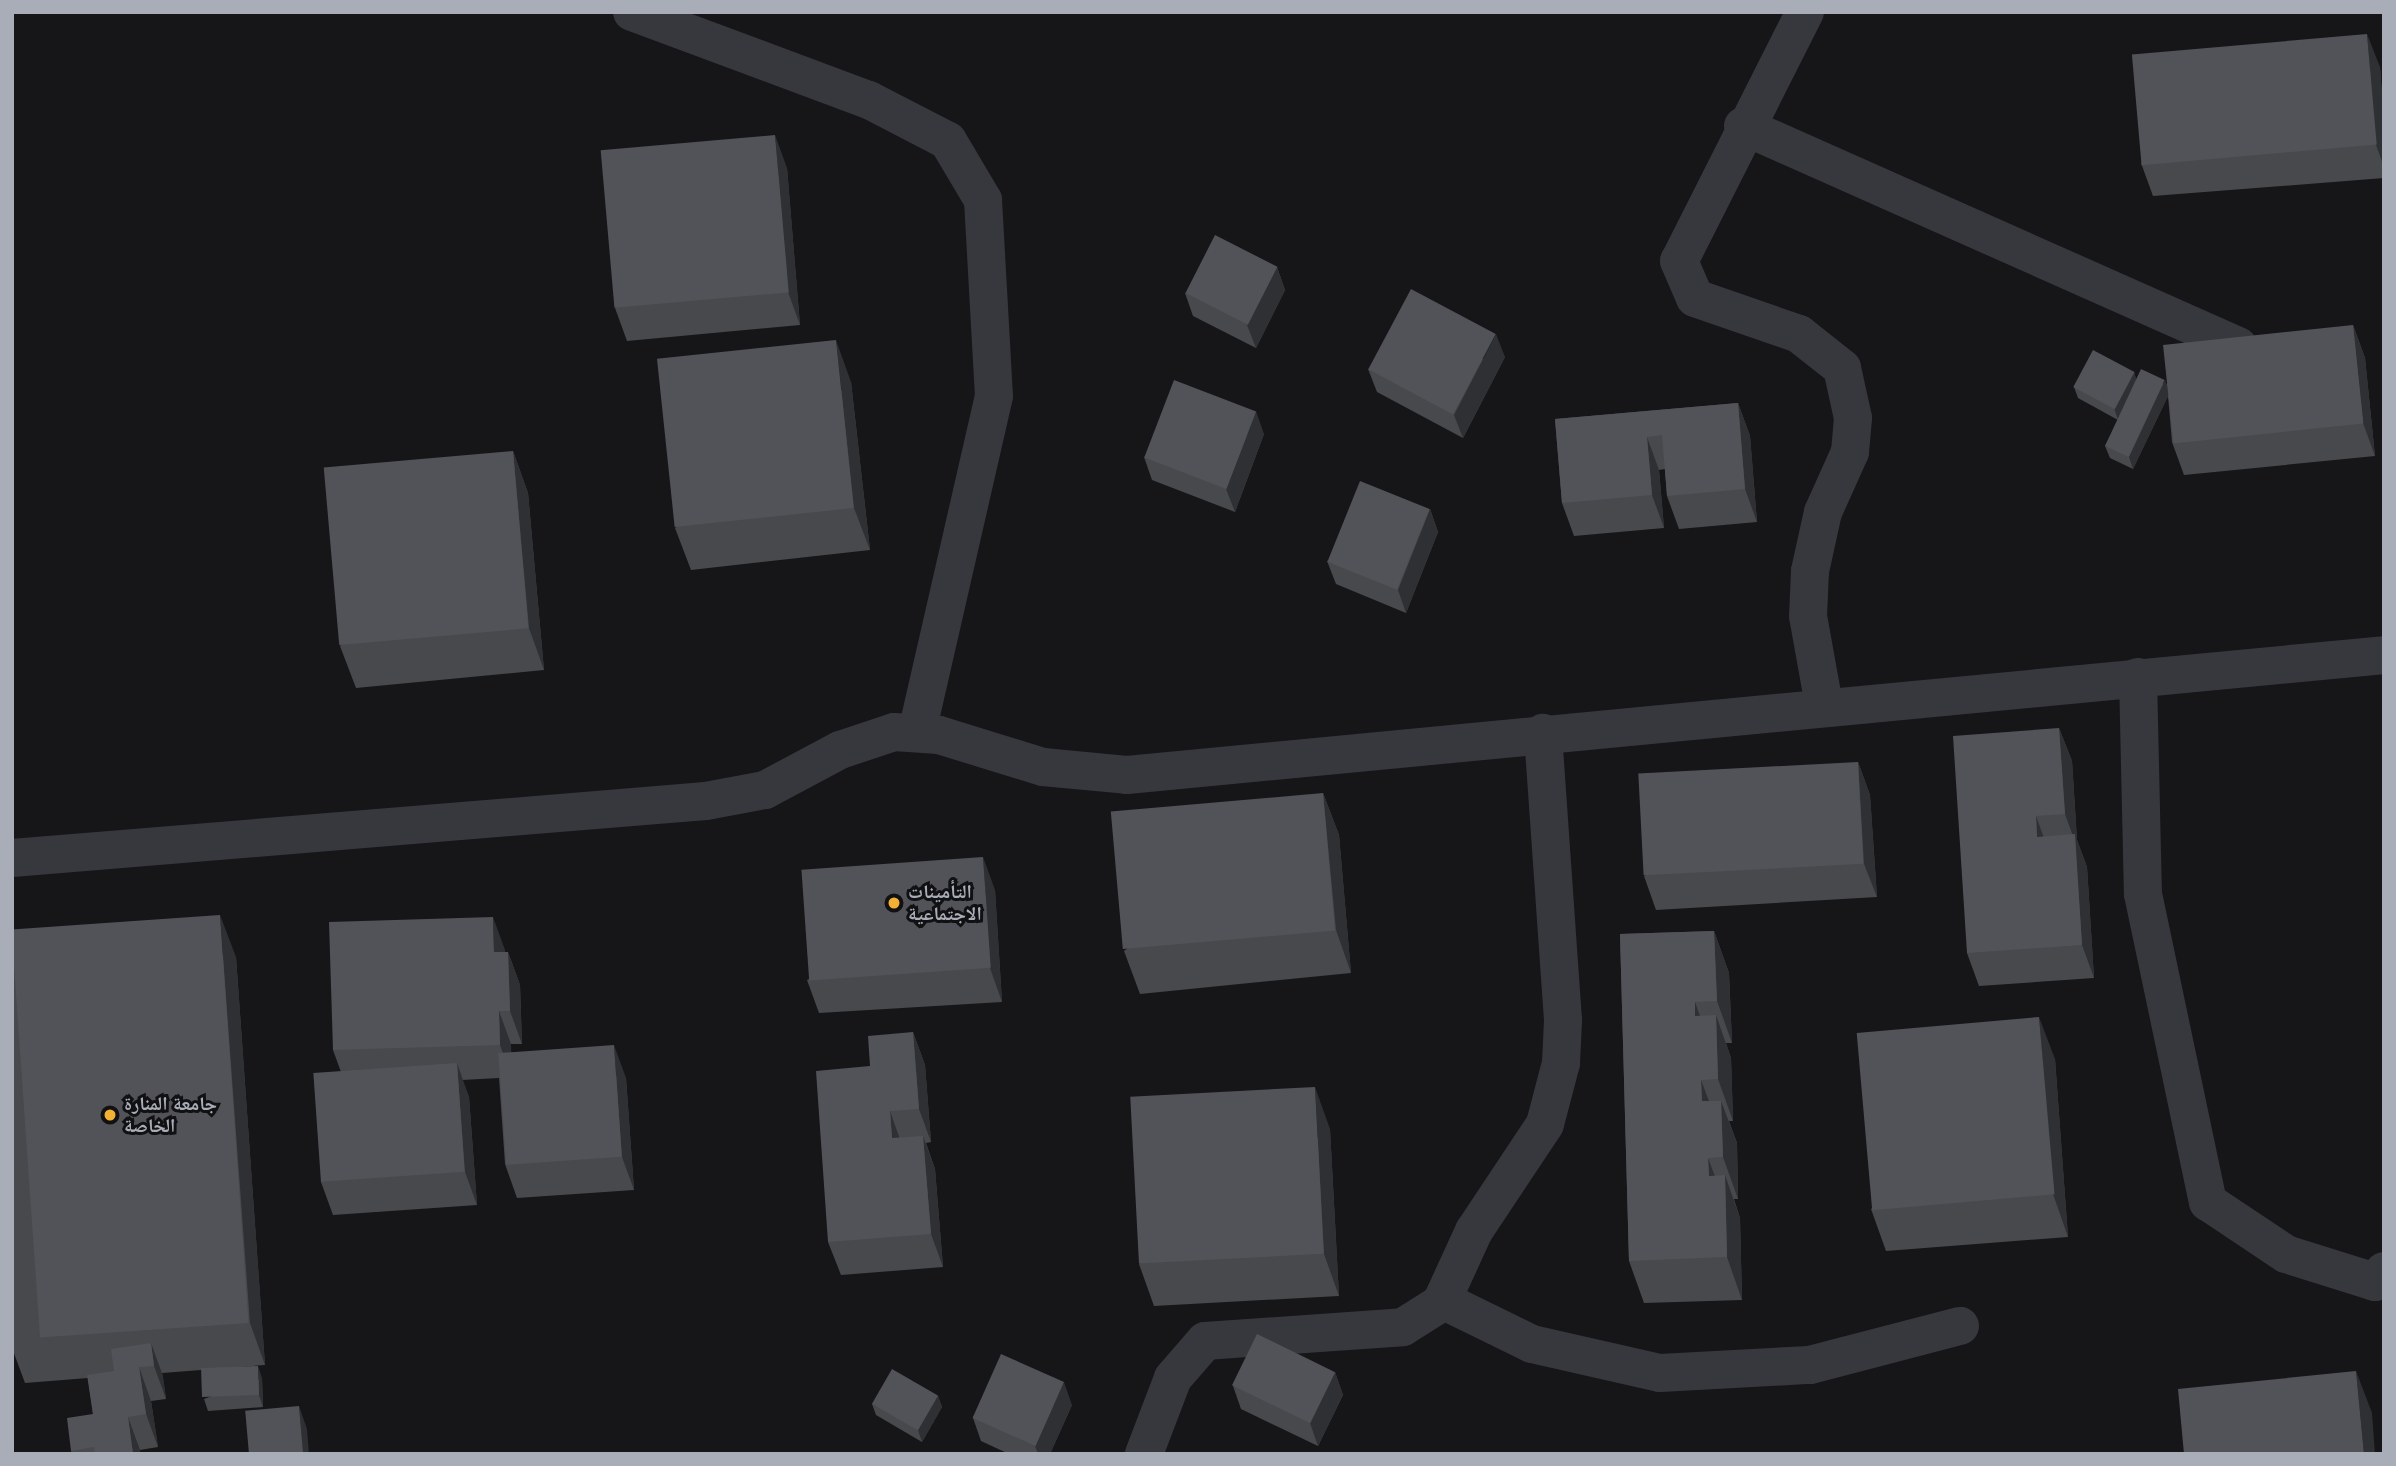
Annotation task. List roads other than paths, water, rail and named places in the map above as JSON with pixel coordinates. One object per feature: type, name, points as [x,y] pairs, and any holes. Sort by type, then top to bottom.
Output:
[{"type":"street","points":[[632,12],[869,100],[947,141],[983,200],[994,396],[917,731]]},
{"type":"street","points":[[1805,12],[1743,125],[1682,249],[1680,275],[1695,298],[1799,334],[1842,368],[1853,418],[1850,452],[1824,512],[1810,571],[1808,616],[1825,705]]},
{"type":"street","points":[[1743,125],[2238,346]]},
{"type":"street","points":[[12,858],[706,801],[765,790],[880,734],[917,731],[1043,767],[1126,775],[1825,705],[2384,655]]},
{"type":"street","points":[[2138,677],[2143,894],[2208,1202],[2286,1254],[2375,1282],[2384,1271]]},
{"type":"street","points":[[1144,1454],[1172,1378],[1205,1341],[1403,1327],[1443,1300],[1474,1231],[1545,1124],[1561,1063],[1542,733]]},
{"type":"street","points":[[1443,1300],[1532,1344],[1660,1373],[1810,1365],[1960,1326]]},
{"type":"place","name":"التأمينات الاجتماعية","points":[[894,903]]},
{"type":"place","name":"جامعة المنارة الخاصة","points":[[110,1115]]}]
